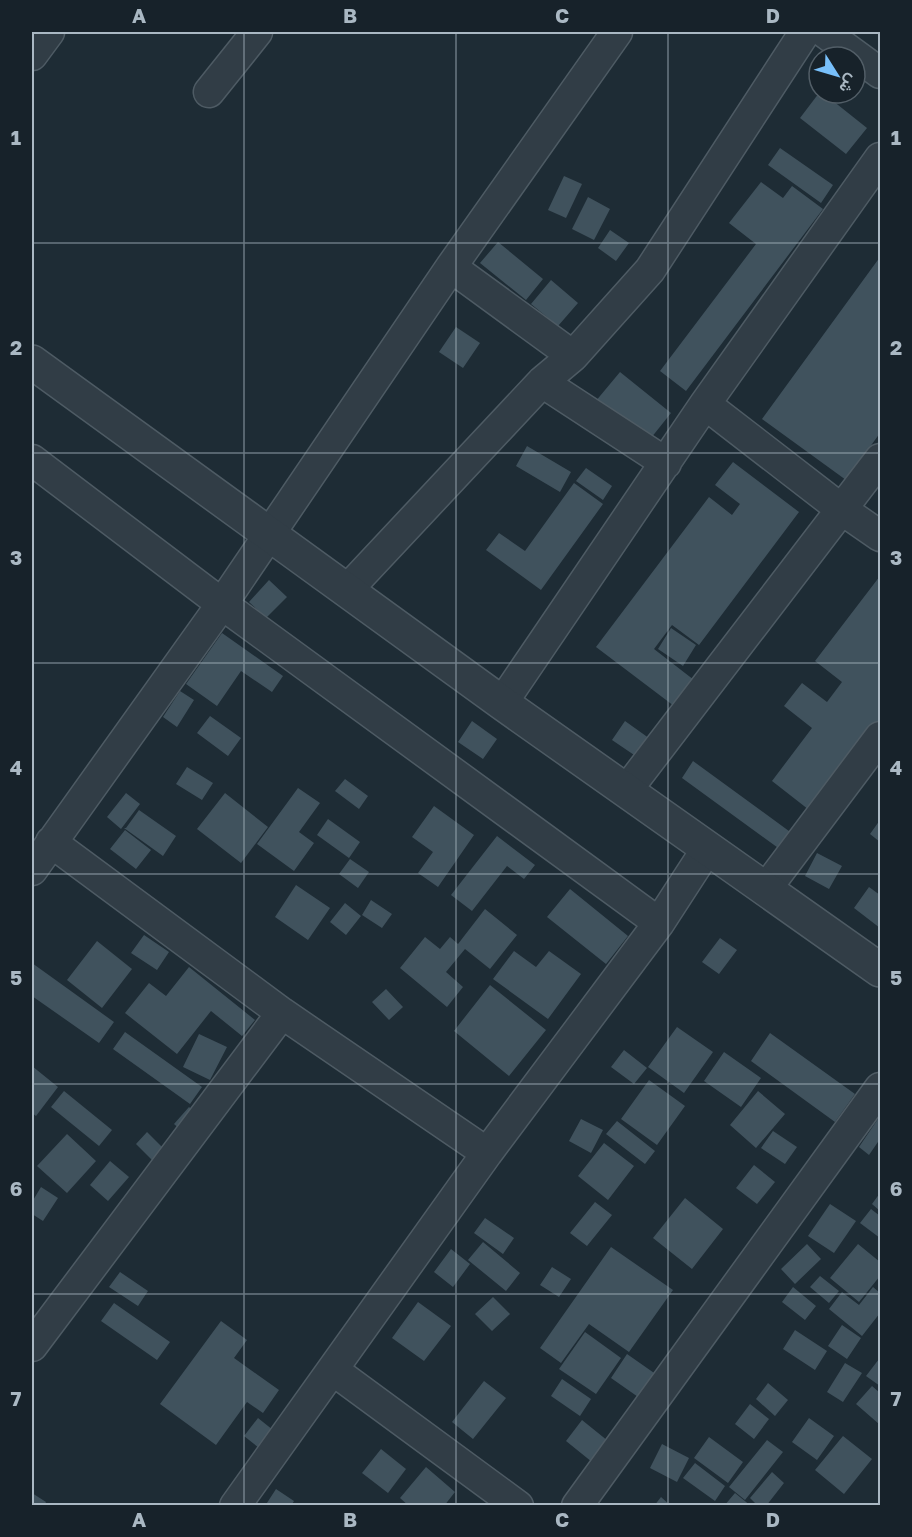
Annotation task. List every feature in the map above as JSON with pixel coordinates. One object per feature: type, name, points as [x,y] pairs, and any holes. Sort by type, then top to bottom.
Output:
[{"type":"street","points":[[32,55],[49,32]]},
{"type":"street","points":[[210,92],[257,32]]},
{"type":"street","points":[[347,590],[542,382],[573,356],[650,270],[805,32]]},
{"type":"street","points":[[824,32],[880,73]]},
{"type":"street","points":[[32,870],[222,604],[608,34]]},
{"type":"street","points":[[502,703],[705,404],[880,158]]},
{"type":"street","points":[[451,267],[573,356]]},
{"type":"street","points":[[32,362],[502,703],[880,970]]},
{"type":"street","points":[[542,382],[666,463]]},
{"type":"street","points":[[705,404],[841,509],[880,536]]},
{"type":"street","points":[[626,791],[880,459]]},
{"type":"street","points":[[32,460],[222,604],[659,923]]},
{"type":"street","points":[[765,890],[880,737]]},
{"type":"street","points":[[51,842],[282,1013],[487,1153]]},
{"type":"street","points":[[235,1506],[487,1153],[659,923],[707,849]]},
{"type":"street","points":[[32,1346],[282,1013]]},
{"type":"street","points":[[577,1506],[880,1088]]},
{"type":"street","points":[[333,1370],[518,1506]]},
{"type":"building","points":[[810,105],[838,105],[867,128],[846,154],[800,118]]},
{"type":"building","points":[[780,148],[833,185],[821,203],[768,165]]},
{"type":"building","points":[[564,176],[582,184],[566,218],[548,210]]},
{"type":"building","points":[[761,182],[783,198],[792,186],[823,209],[686,391],[660,371],[756,244],[729,223]]},
{"type":"building","points":[[588,197],[610,209],[594,240],[572,229]]},
{"type":"building","points":[[610,230],[629,243],[616,261],[598,248]]},
{"type":"building","points":[[498,242],[543,279],[526,300],[480,263]]},
{"type":"building","points":[[880,257],[880,433],[846,480],[762,419]]},
{"type":"building","points":[[551,280],[578,303],[558,326],[531,304]]},
{"type":"building","points":[[456,327],[480,343],[463,368],[439,352]]},
{"type":"building","points":[[620,372],[671,413],[647,443],[595,402]]},
{"type":"building","points":[[527,446],[571,472],[560,492],[516,466]]},
{"type":"building","points":[[733,462],[799,512],[699,645],[672,625],[654,649],[694,680],[674,706],[596,647],[709,497],[732,515],[740,504],[715,485]]},
{"type":"building","points":[[586,468],[612,486],[603,500],[576,481]]},
{"type":"building","points":[[574,483],[603,504],[541,590],[486,550],[499,533],[525,551]]},
{"type":"building","points":[[880,576],[880,725],[813,813],[772,781],[812,728],[784,706],[802,683],[827,702],[842,682],[815,661]]},
{"type":"building","points":[[269,580],[287,597],[266,618],[249,602]]},
{"type":"building","points":[[671,628],[696,645],[683,666],[658,649]]},
{"type":"building","points":[[222,633],[283,676],[272,692],[241,671],[217,706],[186,684]]},
{"type":"building","points":[[180,691],[194,700],[177,727],[163,717]]},
{"type":"building","points":[[210,716],[241,738],[228,756],[197,733]]},
{"type":"building","points":[[472,721],[497,739],[483,759],[458,742]]},
{"type":"building","points":[[625,721],[653,741],[640,759],[612,740]]},
{"type":"building","points":[[693,761],[793,834],[781,850],[682,778]]},
{"type":"building","points":[[187,767],[213,783],[202,800],[176,784]]},
{"type":"building","points":[[345,779],[368,796],[359,809],[335,791]]},
{"type":"building","points":[[298,788],[320,803],[299,832],[314,843],[294,871],[257,844]]},
{"type":"building","points":[[126,793],[140,804],[121,829],[107,817]]},
{"type":"building","points":[[225,793],[268,827],[241,863],[197,829]]},
{"type":"building","points":[[434,806],[474,835],[438,887],[418,873],[433,852],[412,837]]},
{"type":"building","points":[[139,810],[176,836],[163,856],[124,828]]},
{"type":"building","points":[[328,819],[360,842],[349,858],[317,835]]},
{"type":"building","points":[[880,820],[880,842],[870,834]]},
{"type":"building","points":[[125,830],[151,850],[136,869],[110,849]]},
{"type":"building","points":[[497,836],[535,865],[524,879],[507,866],[472,911],[451,895]]},
{"type":"building","points":[[817,853],[842,866],[829,889],[805,876]]},
{"type":"building","points":[[350,859],[369,872],[358,888],[339,874]]},
{"type":"building","points":[[296,885],[330,908],[308,940],[275,917]]},
{"type":"building","points":[[869,887],[880,895],[880,928],[854,908]]},
{"type":"building","points":[[570,889],[628,936],[606,964],[547,917]]},
{"type":"building","points":[[371,900],[392,914],[382,928],[362,915]]},
{"type":"building","points":[[345,903],[361,916],[346,935],[330,922]]},
{"type":"building","points":[[485,909],[517,935],[490,969],[465,949],[446,972],[463,987],[447,1007],[400,968],[425,937],[440,949],[450,937],[458,944]]},
{"type":"building","points":[[144,935],[169,952],[157,970],[131,953]]},
{"type":"building","points":[[720,938],[737,950],[719,974],[702,962]]},
{"type":"building","points":[[97,941],[132,969],[102,1008],[67,980]]},
{"type":"building","points":[[514,951],[536,967],[549,951],[581,974],[548,1019],[493,979]]},
{"type":"building","points":[[32,963],[114,1022],[99,1043],[32,996]]},
{"type":"building","points":[[189,967],[255,1020],[242,1036],[211,1011],[177,1054],[125,1013],[149,983],[166,996]]},
{"type":"building","points":[[490,985],[546,1030],[509,1076],[454,1031]]},
{"type":"building","points":[[386,989],[403,1007],[389,1020],[372,1002]]},
{"type":"building","points":[[677,1027],[713,1052],[684,1093],[648,1067]]},
{"type":"building","points":[[125,1032],[202,1087],[190,1104],[113,1049]]},
{"type":"building","points":[[770,1033],[855,1094],[835,1122],[751,1061]]},
{"type":"building","points":[[199,1034],[227,1047],[210,1080],[183,1067]]},
{"type":"building","points":[[624,1050],[647,1068],[634,1084],[611,1067]]},
{"type":"building","points":[[724,1052],[761,1078],[741,1107],[704,1081]]},
{"type":"building","points":[[32,1066],[58,1087],[36,1116],[32,1113]]},
{"type":"building","points":[[649,1080],[685,1106],[657,1145],[621,1119]]},
{"type":"building","points":[[64,1091],[112,1130],[99,1146],[51,1107]]},
{"type":"building","points":[[758,1091],[785,1114],[756,1148],[730,1125]]},
{"type":"building","points":[[189,1107],[206,1122],[191,1139],[174,1124]]},
{"type":"building","points":[[880,1116],[880,1139],[869,1155],[859,1147]]},
{"type":"building","points":[[581,1119],[603,1130],[591,1153],[569,1141]]},
{"type":"building","points":[[617,1121],[655,1151],[645,1164],[606,1134]]},
{"type":"building","points":[[773,1131],[797,1147],[785,1164],[761,1148]]},
{"type":"building","points":[[147,1132],[163,1148],[152,1160],[136,1144]]},
{"type":"building","points":[[67,1134],[96,1161],[67,1193],[37,1166]]},
{"type":"building","points":[[604,1143],[634,1166],[608,1200],[578,1176]]},
{"type":"building","points":[[110,1161],[129,1177],[108,1201],[90,1185]]},
{"type":"building","points":[[754,1165],[775,1182],[757,1204],[736,1188]]},
{"type":"building","points":[[41,1187],[58,1198],[43,1221],[32,1214],[32,1202]]},
{"type":"building","points":[[880,1193],[880,1211],[872,1204]]},
{"type":"building","points":[[685,1198],[723,1229],[692,1269],[653,1238]]},
{"type":"building","points":[[595,1202],[612,1215],[587,1246],[570,1233]]},
{"type":"building","points":[[830,1204],[856,1221],[834,1253],[808,1236]]},
{"type":"building","points":[[871,1209],[880,1216],[880,1238],[860,1223]]},
{"type":"building","points":[[485,1218],[514,1238],[503,1254],[474,1233]]},
{"type":"building","points":[[483,1242],[520,1273],[506,1291],[468,1260]]},
{"type":"building","points":[[807,1244],[821,1259],[795,1284],[781,1269]]},
{"type":"building","points":[[858,1244],[880,1262],[880,1276],[859,1302],[830,1278]]},
{"type":"building","points":[[611,1247],[673,1290],[629,1352],[589,1324],[561,1363],[540,1348]]},
{"type":"building","points":[[451,1249],[470,1264],[453,1287],[434,1272]]},
{"type":"building","points":[[552,1267],[571,1279],[559,1297],[540,1285]]},
{"type":"building","points":[[120,1272],[148,1291],[138,1306],[109,1287]]},
{"type":"building","points":[[820,1276],[839,1291],[829,1303],[810,1287]]},
{"type":"building","points":[[793,1287],[816,1306],[805,1320],[782,1302]]},
{"type":"building","points":[[873,1287],[880,1293],[880,1313],[862,1336],[829,1309],[842,1292],[859,1305]]},
{"type":"building","points":[[493,1297],[510,1314],[492,1331],[475,1314]]},
{"type":"building","points":[[418,1302],[451,1326],[424,1361],[392,1338]]},
{"type":"building","points":[[114,1303],[170,1342],[157,1360],[101,1321]]},
{"type":"building","points":[[221,1321],[247,1340],[234,1358],[279,1390],[263,1413],[247,1402],[216,1445],[160,1404]]},
{"type":"building","points":[[842,1325],[861,1338],[847,1359],[828,1346]]},
{"type":"building","points":[[795,1330],[827,1351],[815,1370],[783,1349]]},
{"type":"building","points":[[585,1332],[621,1358],[596,1394],[559,1369]]},
{"type":"building","points":[[627,1354],[657,1375],[641,1399],[611,1378]]},
{"type":"building","points":[[880,1360],[880,1386],[866,1376]]},
{"type":"building","points":[[845,1363],[862,1373],[843,1402],[827,1392]]},
{"type":"building","points":[[562,1379],[591,1399],[580,1416],[551,1396]]},
{"type":"building","points":[[484,1381],[506,1398],[473,1439],[452,1422]]},
{"type":"building","points":[[768,1383],[788,1400],[775,1416],[756,1399]]},
{"type":"building","points":[[872,1386],[880,1393],[879,1424],[856,1404]]},
{"type":"building","points":[[750,1404],[769,1419],[754,1439],[735,1424]]},
{"type":"building","points":[[258,1418],[273,1430],[259,1448],[244,1436]]},
{"type":"building","points":[[809,1418],[834,1436],[817,1460],[792,1442]]},
{"type":"building","points":[[582,1420],[608,1441],[592,1462],[566,1441]]},
{"type":"building","points":[[843,1436],[872,1459],[844,1494],[815,1470]]},
{"type":"building","points":[[709,1437],[743,1462],[728,1483],[694,1458]]},
{"type":"building","points":[[767,1440],[783,1452],[745,1500],[729,1487]]},
{"type":"building","points":[[662,1444],[689,1458],[677,1482],[650,1468]]},
{"type":"building","points":[[381,1449],[406,1469],[388,1493],[362,1473]]},
{"type":"building","points":[[695,1463],[725,1486],[715,1501],[683,1478]]},
{"type":"building","points":[[426,1467],[455,1492],[444,1506],[409,1506],[400,1498]]},
{"type":"building","points":[[772,1472],[784,1483],[766,1506],[758,1506],[750,1498]]},
{"type":"building","points":[[276,1489],[294,1501],[291,1506],[265,1506]]},
{"type":"building","points":[[32,1493],[46,1502],[44,1506],[32,1506]]},
{"type":"building","points":[[735,1493],[751,1506],[724,1506]]},
{"type":"building","points":[[661,1497],[671,1506],[654,1506]]}]
